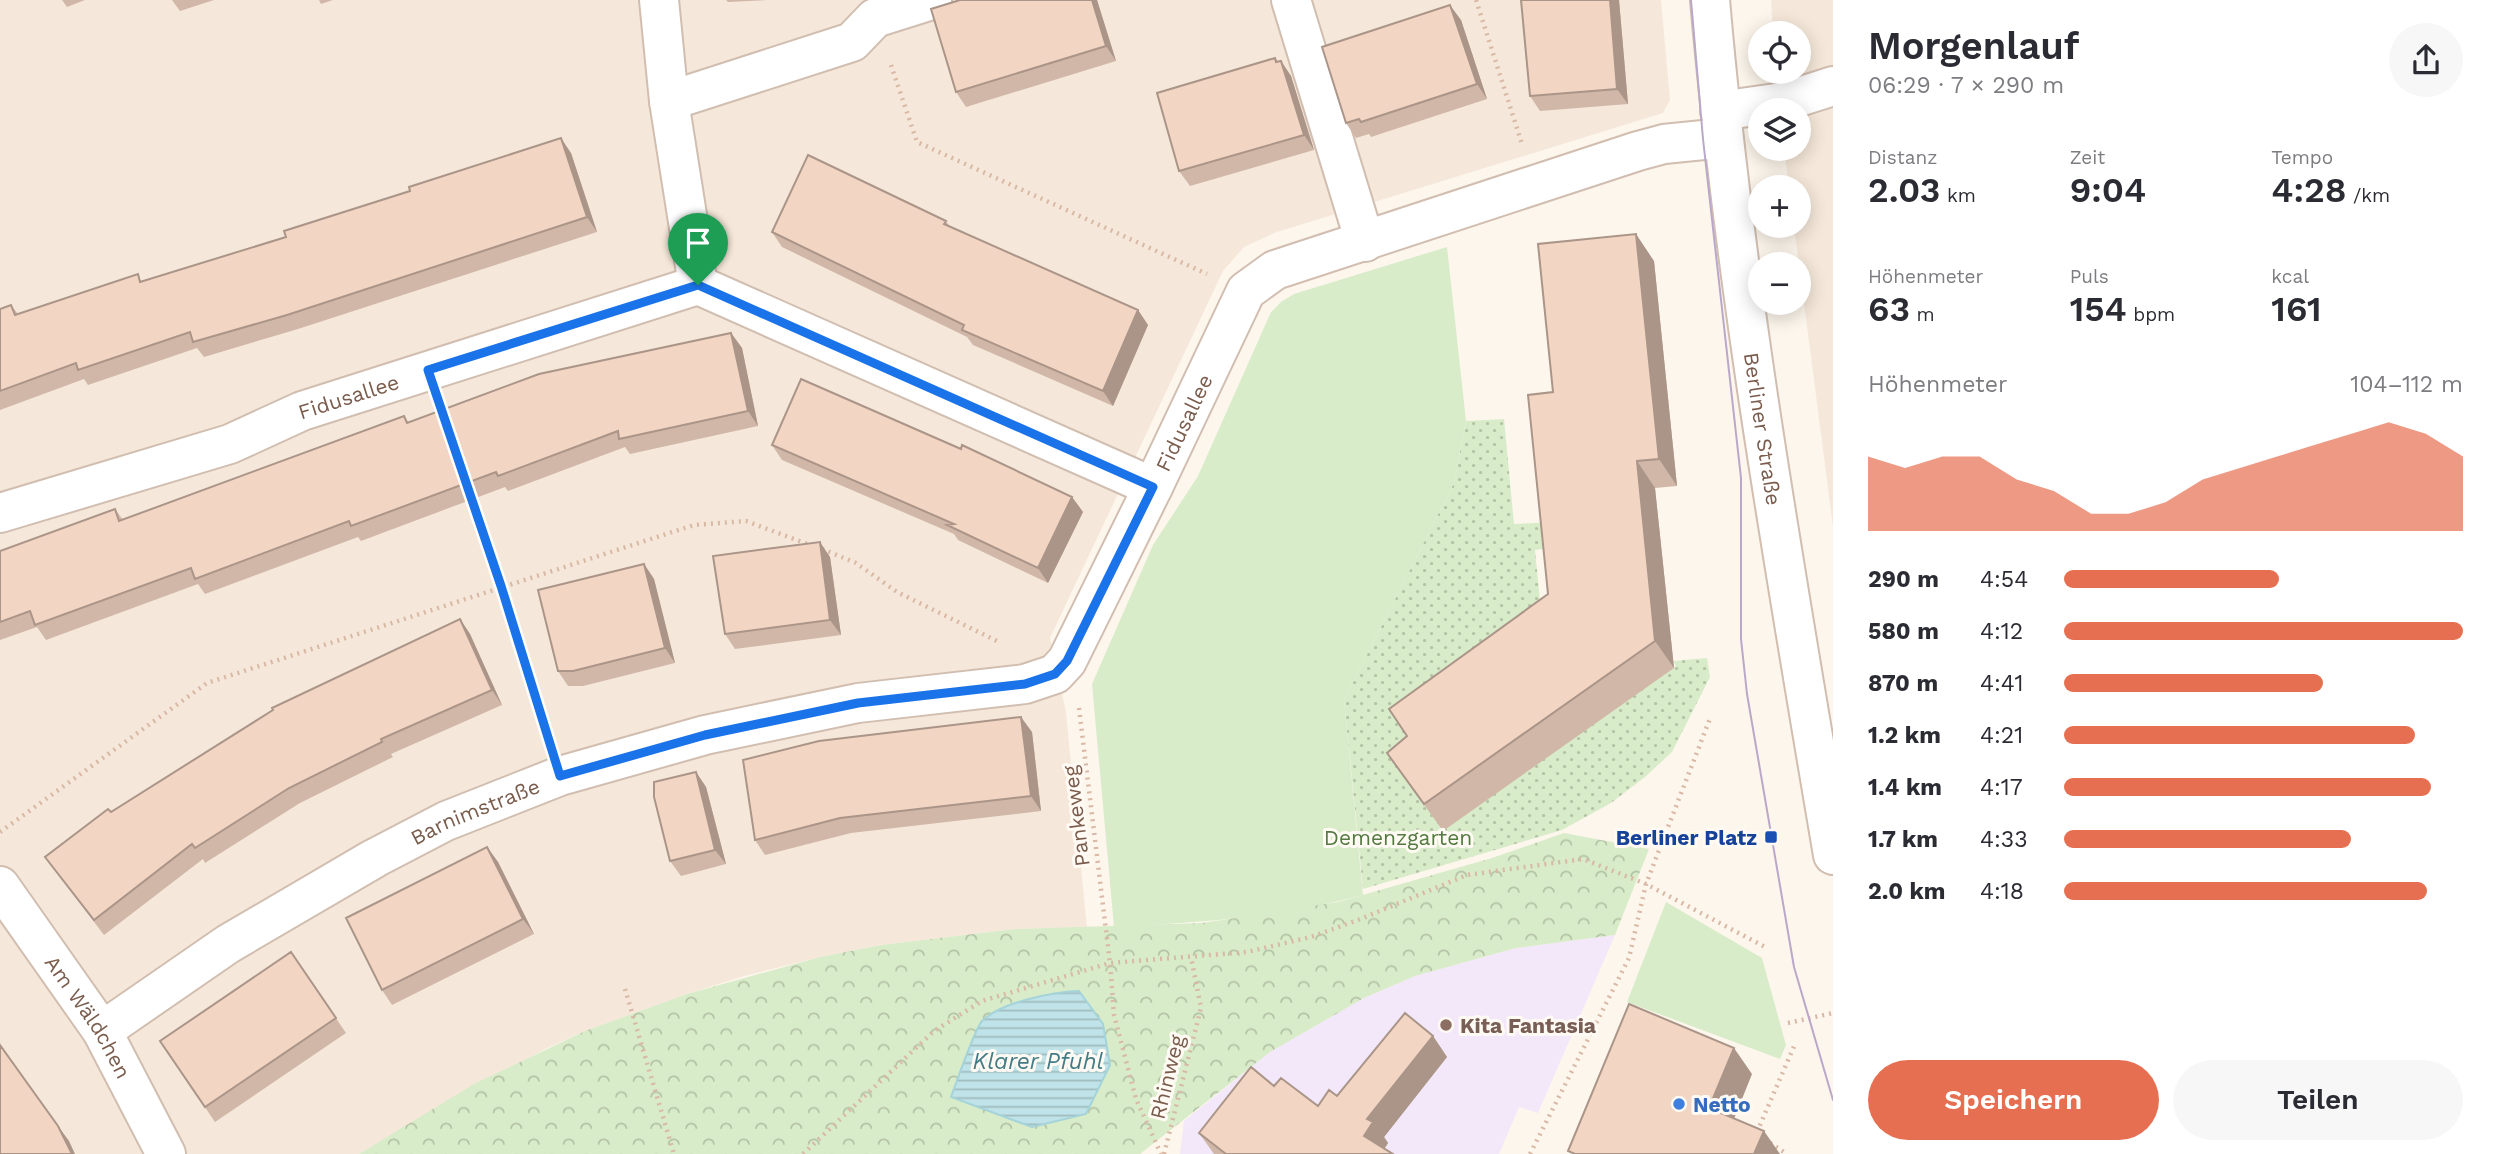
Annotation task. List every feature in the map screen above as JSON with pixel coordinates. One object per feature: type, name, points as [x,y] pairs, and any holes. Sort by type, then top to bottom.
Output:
[{"type":"street","points":[[659,0],[669,101],[698,285]]},
{"type":"street","points":[[669,101],[852,42],[875,18],[932,0]]},
{"type":"street","points":[[1291,0],[1365,242]]},
{"type":"street","name":"Berliner Straße","points":[[1710,0],[1721,124],[1769,466],[1833,855]]},
{"type":"street","name":"Fidusallee","points":[[0,513],[230,444],[302,411],[698,285],[1153,487],[1246,292],[1275,270],[1664,144],[1833,86]]},
{"type":"street","points":[[1055,674],[1067,661],[1153,487]]},
{"type":"street","name":"Barnimstraße","points":[[102,1031],[228,944],[374,858],[446,821],[560,776],[705,735],[858,703],[1025,684],[1055,674]]},
{"type":"street","name":"Am Wäldchen","points":[[0,886],[102,1031],[166,1154]]},
{"type":"path","points":[[1476,0],[1535,185]]},
{"type":"path","points":[[875,18],[916,142],[1246,292]]},
{"type":"path","points":[[467,485],[560,776]]},
{"type":"path","name":"Pankeweg","points":[[0,832],[207,682],[694,525],[746,521],[856,563],[897,592],[1026,656],[1055,674],[1077,699],[1114,1015],[1136,1099],[1162,1154]]},
{"type":"path","points":[[1531,1154],[1629,958],[1646,884],[1711,716]]},
{"type":"path","points":[[803,1154],[934,1031],[982,1000],[1110,963],[1248,952],[1311,937],[1467,874],[1583,859],[1646,884],[1767,948]]},
{"type":"path","name":"Rhinweg","points":[[1162,1154],[1201,1008],[1191,957]]},
{"type":"path","points":[[625,989],[674,1154]]},
{"type":"path","points":[[1788,1023],[1833,1013]]},
{"type":"path","points":[[1787,1154],[1756,1134],[1795,1044]]},
{"type":"shaded area","points":[[0,0],[1661,0],[1670,100],[1663,113],[1274,233],[1244,247],[1223,271],[1050,638],[1066,712],[1087,928],[1015,929],[881,945],[744,976],[585,1031],[545,1049],[359,1154],[0,1154]]},
{"type":"shaded area","points":[[1771,0],[1833,0],[1833,527],[1806,315],[1811,315],[1811,252],[1797,252],[1796,238],[1811,238],[1811,175],[1787,175],[1786,161],[1811,161],[1811,98],[1779,98],[1778,84],[1811,84],[1811,21],[1772,21]]},
{"type":"shaded area","name":"Kita Fantasia","points":[[1615,935],[1538,1113],[1519,1107],[1499,1154],[1180,1154],[1184,1121],[1270,1052],[1364,998],[1415,976],[1516,948]]},
{"type":"green space","points":[[1447,247],[1466,421],[1454,483],[1344,700],[1363,895],[1271,914],[1114,927],[1092,684],[1153,545],[1198,476],[1271,312],[1294,294]]},
{"type":"green space","name":"Demenzgarten","points":[[1504,419],[1514,524],[1554,522],[1556,547],[1535,550],[1542,621],[1443,830],[1676,666],[1673,661],[1707,658],[1710,677],[1672,752],[1611,803],[1562,830],[1363,889],[1344,700],[1454,483],[1466,421]]},
{"type":"green space","points":[[1564,833],[1649,849],[1615,935],[1516,948],[1415,976],[1364,998],[1270,1052],[1140,1154],[359,1154],[474,1084],[585,1031],[687,994],[820,957],[881,945],[1015,929],[1202,923],[1338,902],[1492,858]]},
{"type":"green space","points":[[1666,902],[1762,958],[1786,1045],[1780,1059],[1627,1002]]},
{"type":"water","name":"Klarer Pfuhl","points":[[1079,991],[1103,1024],[1110,1065],[1086,1114],[1032,1127],[951,1097],[982,1021],[1014,1003],[1056,993]]},
{"type":"building","points":[[960,0],[1092,0],[1106,46],[956,92],[931,9]]},
{"type":"building","points":[[1521,0],[1610,0],[1617,89],[1530,96]]},
{"type":"building","points":[[1450,5],[1477,84],[1361,122],[1359,119],[1346,123],[1322,47]]},
{"type":"building","points":[[1275,58],[1276,62],[1281,61],[1304,135],[1179,171],[1157,93]]},
{"type":"building","points":[[561,138],[587,217],[287,315],[193,342],[190,332],[78,370],[76,363],[0,391],[0,309],[11,305],[15,315],[138,274],[140,282],[286,237],[284,231],[410,191],[409,187]]},
{"type":"building","points":[[808,155],[946,221],[944,224],[1138,310],[1103,391],[962,330],[964,325],[772,232]]},
{"type":"building","points":[[1636,234],[1659,459],[1637,461],[1655,641],[1424,804],[1387,753],[1407,736],[1389,709],[1548,594],[1528,395],[1553,392],[1538,244]]},
{"type":"building","points":[[731,333],[748,411],[619,439],[618,431],[498,476],[496,472],[351,526],[349,521],[195,579],[191,568],[35,625],[30,611],[0,622],[0,551],[115,509],[119,521],[404,416],[407,423],[539,374]]},
{"type":"building","points":[[801,379],[961,449],[962,445],[1072,497],[1038,568],[947,525],[954,524],[772,445]]},
{"type":"building","points":[[820,542],[830,620],[725,634],[713,556]]},
{"type":"building","points":[[644,564],[665,648],[573,671],[558,671],[538,590]]},
{"type":"building","points":[[460,619],[492,690],[381,739],[382,742],[289,788],[195,848],[192,844],[94,920],[45,857],[108,809],[111,812],[273,710],[272,708]]},
{"type":"building","points":[[1021,717],[1031,796],[840,818],[755,840],[743,760],[819,741]]},
{"type":"building","points":[[696,772],[715,850],[670,861],[654,797],[654,782]]},
{"type":"building","points":[[487,847],[523,919],[382,990],[346,918]]},
{"type":"building","points":[[291,952],[336,1018],[205,1107],[160,1041]]},
{"type":"building","name":"Netto","points":[[1629,1004],[1734,1048],[1709,1108],[1764,1131],[1754,1154],[1575,1154],[1568,1151]]},
{"type":"building","points":[[1405,1013],[1433,1036],[1367,1119],[1373,1122],[1364,1136],[1393,1154],[1226,1154],[1199,1133],[1251,1067],[1274,1086],[1281,1078],[1318,1106],[1329,1090],[1337,1096]]},
{"type":"building","points":[[0,1045],[58,1126],[72,1154],[0,1154]]},
{"type":"tram line","points":[[1691,0],[1703,139],[1741,478],[1741,639],[1747,694],[1794,967],[1833,1100]]},
{"type":"place","name":"Berliner Platz","points":[[1771,837]]},
{"type":"place","name":"Kita Fantasia","points":[[1446,1025]]},
{"type":"place","name":"Netto","points":[[1679,1104]]},
{"type":"route","points":[[698,285],[1153,487],[1067,661],[1055,674],[1025,684],[858,703],[705,735],[560,776],[501,586],[428,370],[698,285]]}]
